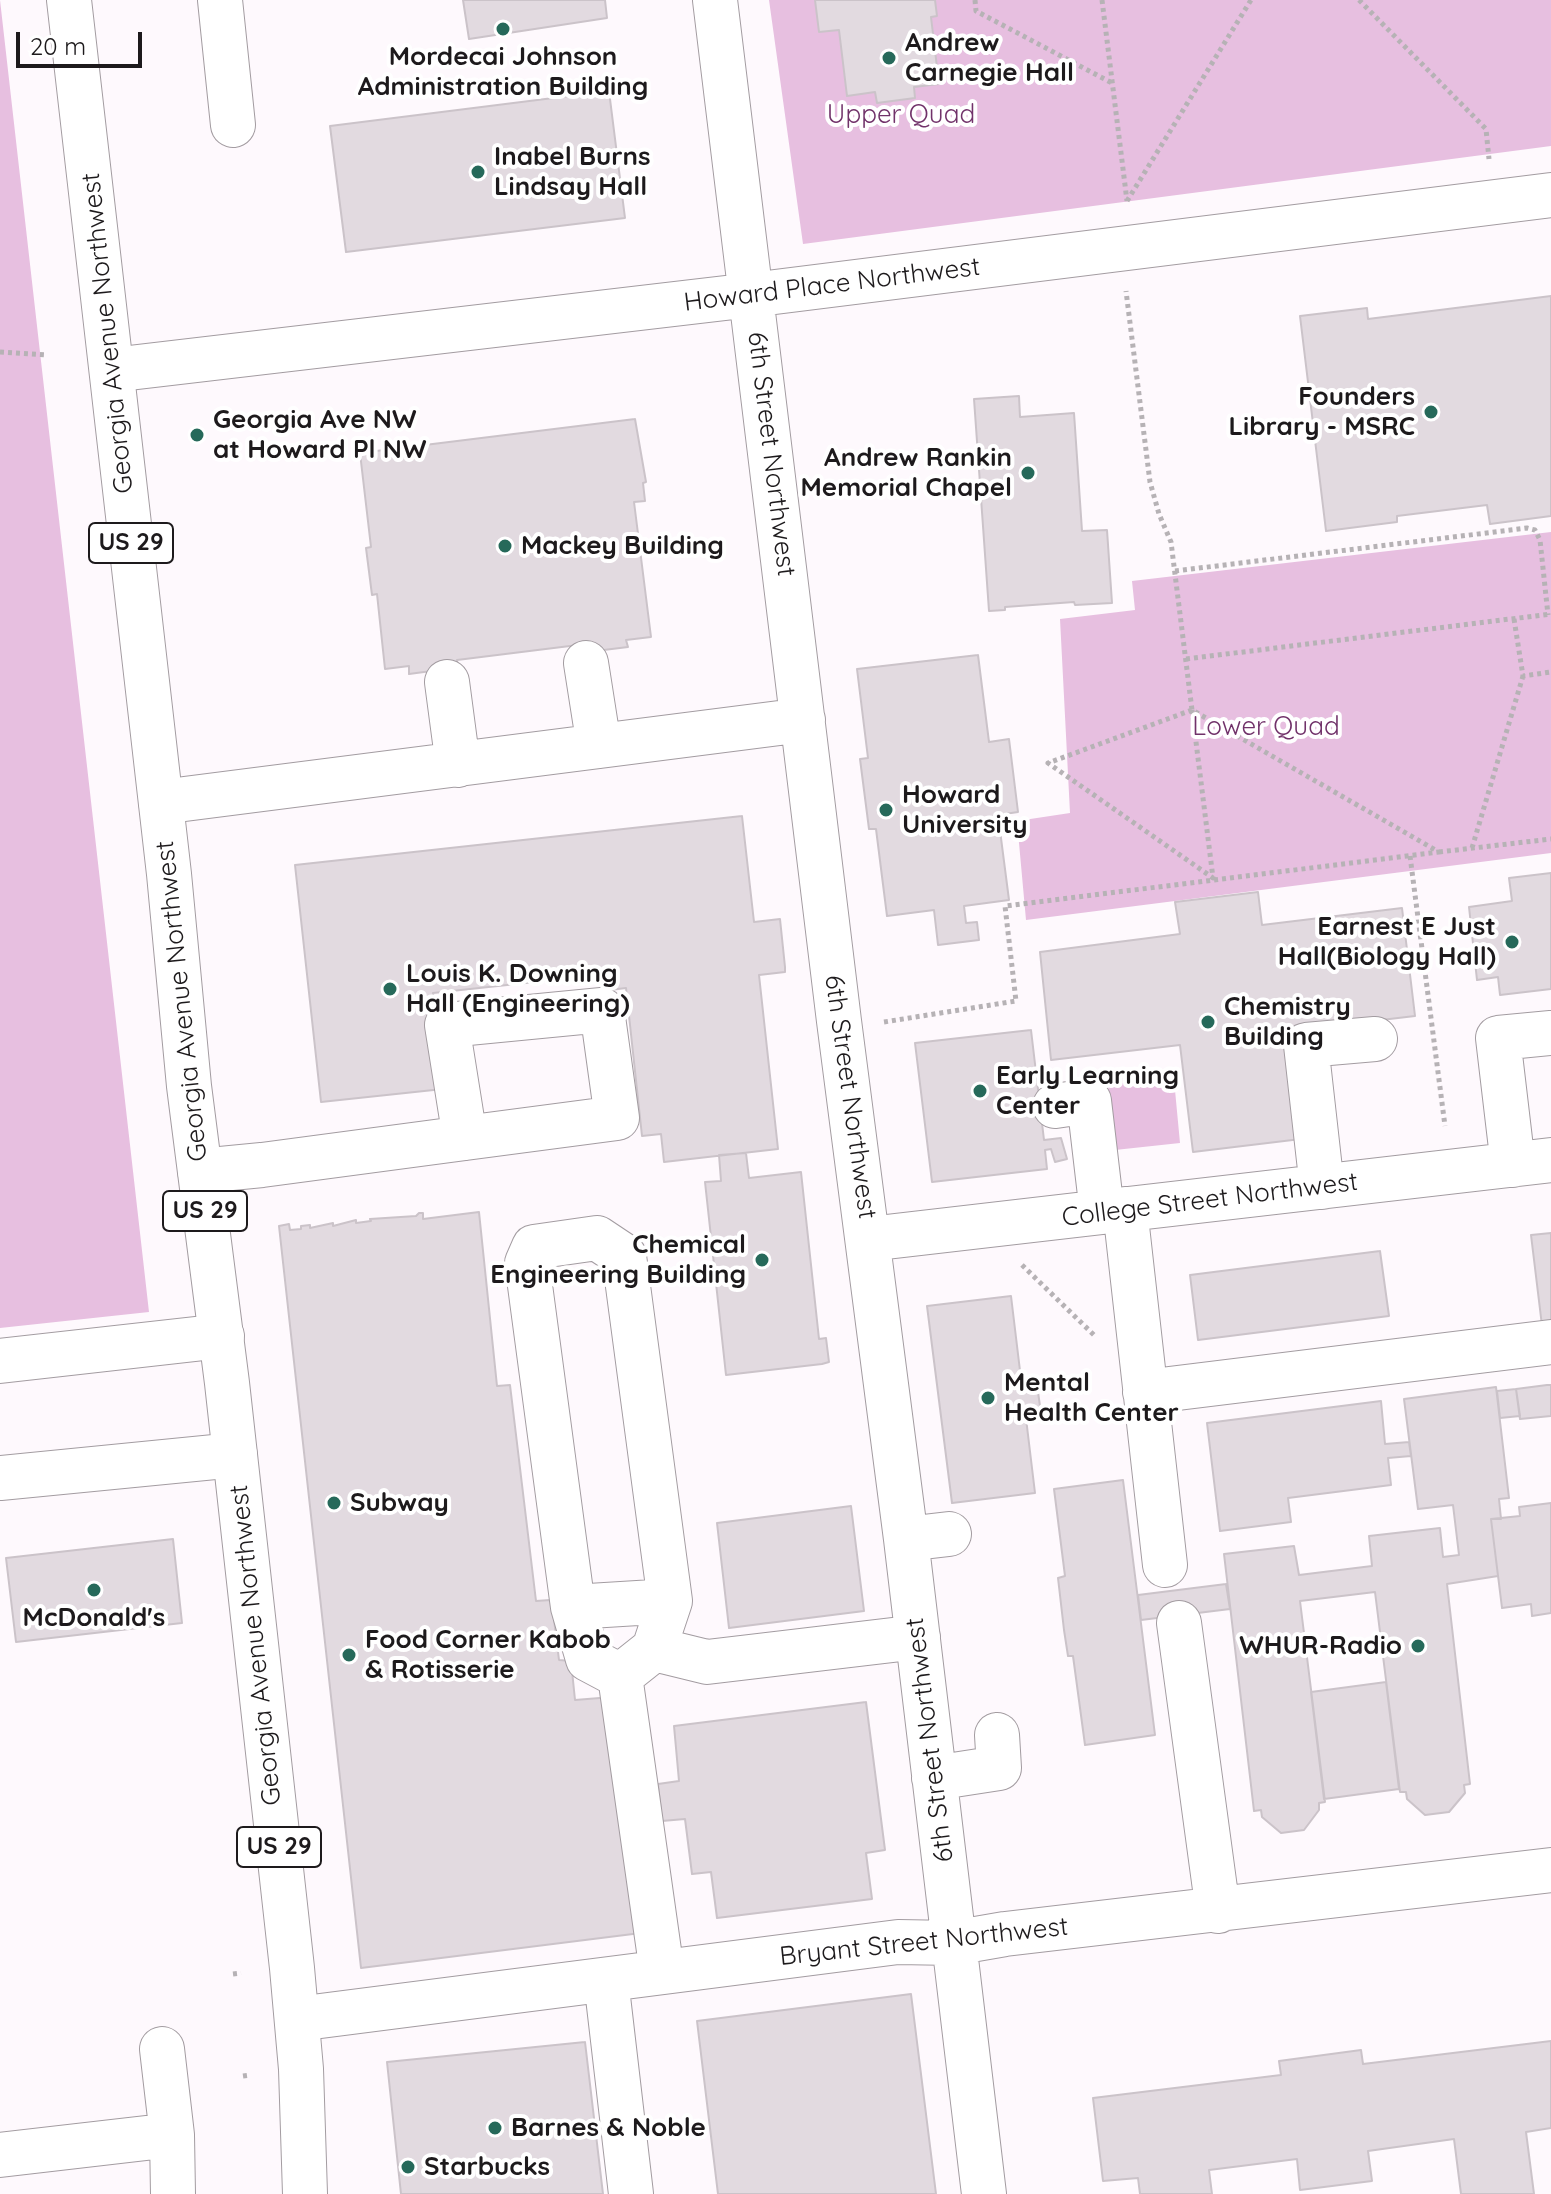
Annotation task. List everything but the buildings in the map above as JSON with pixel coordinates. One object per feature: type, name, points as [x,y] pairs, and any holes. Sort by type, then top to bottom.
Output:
[{"type":"main road","name":"Georgia Avenue Northwest","points":[[69,0],[297,2019],[305,2194]]},
{"type":"main road","points":[[220,0],[233,125]]},
{"type":"main road","name":"6th Street Northwest","points":[[715,0],[984,2194]]},
{"type":"main road","name":"Howard Place Northwest","points":[[112,370],[751,295],[1551,195]]},
{"type":"main road","points":[[586,663],[599,746]]},
{"type":"main road","points":[[447,682],[458,765]]},
{"type":"main road","points":[[161,802],[803,720]]},
{"type":"main road","points":[[1532,1163],[1498,1038],[1551,1033]]},
{"type":"main road","points":[[1322,1187],[1306,1045],[1375,1039]]},
{"type":"main road","points":[[1055,1106],[1089,1101],[1113,1211],[1145,1392],[1165,1565]]},
{"type":"main road","points":[[200,1171],[465,1138]]},
{"type":"main road","name":"College Street Northwest","points":[[869,1239],[1532,1163]]},
{"type":"main road","points":[[597,1238],[624,1256],[670,1601],[654,1649],[620,1676],[588,1659],[573,1607],[527,1263],[534,1247],[597,1238]]},
{"type":"main road","points":[[0,1361],[222,1336]]},
{"type":"main road","points":[[1145,1392],[1551,1342]]},
{"type":"main road","points":[[0,1478],[235,1455]]},
{"type":"main road","points":[[906,1539],[949,1534]]},
{"type":"main road","points":[[573,1607],[670,1601]]},
{"type":"main road","points":[[1179,1623],[1218,1911]]},
{"type":"main road","points":[[654,1649],[707,1662],[918,1637]]},
{"type":"main road","points":[[620,1676],[662,1972]]},
{"type":"main road","points":[[934,1778],[999,1768],[997,1735]]},
{"type":"main road","name":"Bryant Street Northwest","points":[[297,2019],[898,1942],[953,1943],[1005,1934],[1551,1870]]},
{"type":"main road","points":[[606,1980],[631,2194]]},
{"type":"main road","points":[[162,2049],[172,2135],[173,2194]]},
{"type":"main road","points":[[0,2155],[172,2135]]},
{"type":"path","points":[[975,0],[976,11],[1112,83]]},
{"type":"path","points":[[1102,0],[1128,209]]},
{"type":"path","points":[[1127,201],[1251,0]]},
{"type":"path","points":[[1359,0],[1486,129],[1489,162]]},
{"type":"path","points":[[1126,286],[1150,482],[1171,542],[1213,878]]},
{"type":"path","points":[[0,354],[47,355]]},
{"type":"path","points":[[1175,571],[1527,528],[1535,530],[1540,540],[1550,614],[1186,659]]},
{"type":"path","points":[[1472,848],[1523,676],[1514,619]]},
{"type":"path","points":[[1523,676],[1551,672]]},
{"type":"path","points":[[1192,710],[1439,852]]},
{"type":"path","points":[[1192,710],[1048,763],[1213,878]]},
{"type":"path","points":[[884,1022],[1016,1001],[1005,906],[1213,878],[1551,839]]},
{"type":"path","points":[[1410,856],[1445,1126]]},
{"type":"path","points":[[1015,1258],[1101,1343]]},
{"type":"path","points":[[233,1974],[241,1973]]},
{"type":"green space","points":[[0,0],[149,1312],[0,1328]]},
{"type":"green space","name":"Upper Quad","points":[[769,0],[1551,0],[1551,146],[803,244]]},
{"type":"green space","name":"Lower Quad","points":[[1551,532],[1551,853],[1026,920],[1017,821],[1070,813],[1060,619],[1135,610],[1132,581]]},
{"type":"green space","points":[[1173,1069],[1180,1143],[1115,1150],[1107,1075]]},
{"type":"place","name":"Mordecai Johnson Administration Building","points":[[503,29]]},
{"type":"place","name":"Andrew Carnegie Hall","points":[[889,58]]},
{"type":"place","name":"Inabel Burns Lindsay Hall","points":[[478,172]]},
{"type":"place","name":"Founders Library - MSRC","points":[[1431,412]]},
{"type":"place","name":"Georgia Ave NW at Howard Pl NW","points":[[197,435]]},
{"type":"place","name":"Andrew Rankin Memorial Chapel","points":[[1028,473]]},
{"type":"place","name":"Mackey Building","points":[[505,546]]},
{"type":"place","name":"Howard University","points":[[886,810]]},
{"type":"place","name":"Earnest E Just Hall(Biology Hall)","points":[[1512,942]]},
{"type":"place","name":"Louis K. Downing Hall (Engineering)","points":[[390,989]]},
{"type":"place","name":"Chemistry Building","points":[[1208,1022]]},
{"type":"place","name":"Early Learning Center","points":[[980,1091]]},
{"type":"place","name":"Chemical Engineering Building","points":[[762,1260]]},
{"type":"place","name":"Mental Health Center","points":[[988,1398]]},
{"type":"place","name":"Subway","points":[[334,1503]]},
{"type":"place","name":"McDonald's","points":[[94,1590]]},
{"type":"place","name":"WHUR-Radio","points":[[1418,1646]]},
{"type":"place","name":"Food Corner Kabob & Rotisserie","points":[[349,1655]]},
{"type":"place","name":"Barnes & Noble","points":[[495,2128]]},
{"type":"place","name":"Starbucks","points":[[408,2167]]}]
